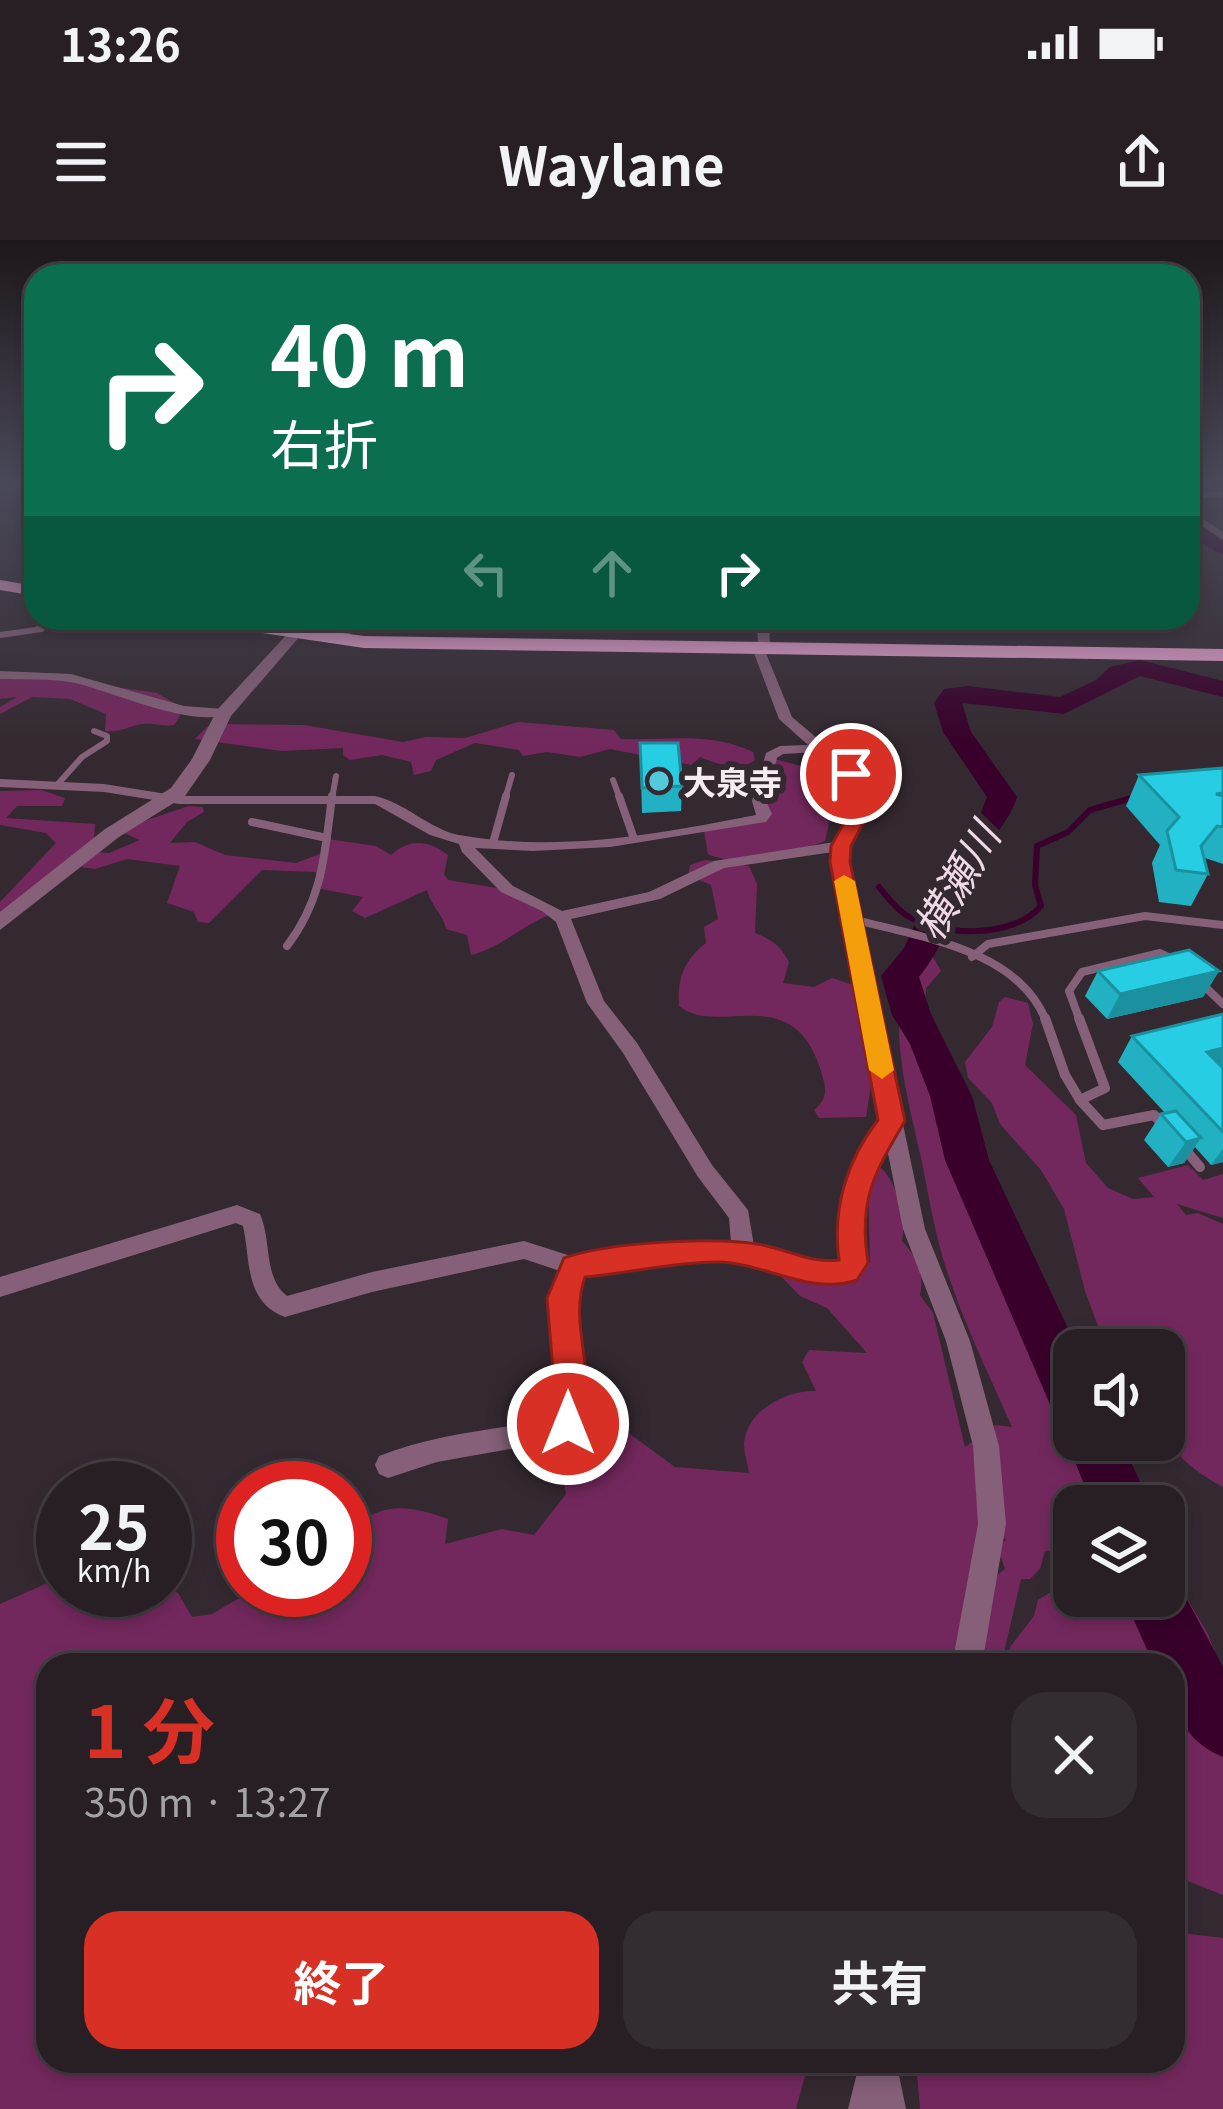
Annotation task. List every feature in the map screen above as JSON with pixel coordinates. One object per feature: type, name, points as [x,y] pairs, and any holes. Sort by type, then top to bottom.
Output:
[{"type":"highway","points":[[265,630],[338,640],[1223,655]]},
{"type":"street","points":[[0,635],[38,630]]},
{"type":"street","points":[[338,640],[347,630]]},
{"type":"street","points":[[762,630],[761,648],[786,719],[851,774],[864,799],[841,846],[852,920],[914,1228],[958,1341],[986,1446],[992,1524],[969,1653]]},
{"type":"street","points":[[0,923],[112,833],[168,799],[201,760],[224,712],[294,635]]},
{"type":"street","points":[[0,675],[71,678],[183,710],[224,712]]},
{"type":"street","points":[[0,783],[168,799],[333,796],[389,802],[431,830],[466,840],[553,849],[764,818],[760,798],[771,756],[780,750],[820,748]]},
{"type":"street","points":[[466,840],[467,849],[508,889],[561,916],[654,896],[720,864],[841,846]]},
{"type":"street","points":[[561,916],[596,1003],[630,1048],[705,1171],[740,1216],[743,1253]]},
{"type":"street","points":[[0,1287],[237,1214],[252,1220],[261,1280],[273,1301],[285,1306],[517,1251],[538,1252],[574,1266],[694,1251],[743,1253],[825,1274],[847,1271],[854,1263],[849,1233],[859,1177],[870,1149],[892,1121]]},
{"type":"street","points":[[388,1465],[437,1450],[563,1430],[572,1407],[562,1298],[574,1266]]},
{"type":"street","points":[[867,2109],[875,2073]]},
{"type":"street","points":[[880,2073],[887,2109]]},
{"type":"lane","points":[[57,785],[82,757],[107,741],[107,736],[94,731]]},
{"type":"lane","points":[[493,843],[512,775]]},
{"type":"lane","points":[[286,946],[300,930],[326,861],[336,776]]},
{"type":"lane","points":[[613,780],[634,839]]},
{"type":"lane","points":[[252,822],[327,838]]},
{"type":"lane","points":[[971,957],[988,944],[1145,916],[1223,925]]},
{"type":"lane","points":[[852,920],[971,957],[1011,975],[1034,995],[1059,1070],[1103,1125],[1154,1115],[1200,1167]]},
{"type":"lane","points":[[1080,1100],[1105,1088],[1070,998],[1071,983],[1082,971],[1160,953],[1177,961],[1223,1004]]},
{"type":"shaded area","points":[[0,678],[61,679],[157,693],[179,706],[180,716],[174,725],[105,731],[106,714],[70,699],[32,697],[0,714],[0,707],[17,697],[0,699]]},
{"type":"shaded area","points":[[518,722],[614,730],[621,739],[720,741],[753,752],[755,760],[735,766],[700,757],[692,765],[610,749],[580,757],[547,752],[523,756],[519,750],[475,743],[436,760],[431,771],[414,775],[411,762],[382,755],[350,760],[343,748],[282,751],[195,739],[207,727],[222,724],[304,725],[403,742],[465,738]]},
{"type":"shaded area","points":[[774,759],[832,774],[842,791],[836,794],[825,841],[751,860],[708,854],[704,831],[763,821]]},
{"type":"shaded area","points":[[41,790],[65,798],[62,806],[17,806],[6,818],[95,824],[94,838],[0,915],[0,902],[56,843],[46,833],[0,825],[0,791]]},
{"type":"shaded area","points":[[189,806],[203,807],[204,812],[187,822],[170,843],[195,842],[225,855],[296,863],[322,853],[321,845],[328,839],[376,846],[391,855],[405,846],[426,844],[448,855],[444,874],[448,880],[503,889],[554,914],[471,955],[467,935],[446,929],[427,890],[365,918],[352,911],[363,897],[316,888],[316,872],[262,870],[209,923],[198,922],[194,912],[167,903],[180,866],[127,859],[95,869],[81,867],[96,852],[109,853],[140,840],[117,830]]},
{"type":"shaded area","points":[[705,860],[749,866],[757,884],[755,933],[775,944],[789,962],[783,983],[814,987],[832,978],[856,986],[872,1078],[866,1117],[819,1118],[814,1110],[824,1096],[823,1078],[811,1047],[795,1028],[776,1019],[715,1017],[679,1006],[684,971],[706,943],[704,927],[718,919],[711,885],[688,875],[690,865]]},
{"type":"shaded area","points":[[924,955],[933,957],[941,971],[926,988],[924,1024],[945,1079],[958,1145],[973,1186],[988,1210],[1006,1269],[1053,1363],[1053,1461],[1116,1461],[1129,1485],[1053,1485],[1053,1550],[1045,1551],[1040,1569],[1030,1579],[1021,1579],[1004,1653],[973,1653],[993,1578],[1005,1569],[997,1546],[1006,1540],[997,1532],[959,1653],[36,1653],[36,2073],[806,2073],[796,2109],[0,2109],[0,1604],[36,1588],[36,1617],[192,1617],[216,1612],[216,1617],[372,1617],[372,1515],[406,1508],[448,1519],[445,1544],[502,1529],[534,1535],[566,1494],[561,1449],[569,1433],[588,1415],[611,1420],[675,1467],[749,1473],[744,1444],[752,1421],[781,1398],[816,1391],[802,1362],[809,1350],[867,1353],[827,1308],[800,1296],[770,1265],[776,1255],[870,1263],[868,1180],[873,1163],[888,1175],[898,1197],[902,1241],[918,1266],[920,1295],[933,1313],[965,1447],[995,1425],[1012,1427],[943,1260],[904,1081],[899,1023],[910,973]]},
{"type":"shaded area","points":[[1005,997],[1028,1003],[1033,1024],[1025,1065],[1076,1115],[1086,1163],[1108,1188],[1133,1199],[1154,1197],[1138,1178],[1188,1165],[1203,1180],[1223,1174],[1223,1218],[1177,1204],[1186,1215],[1198,1213],[1223,1224],[1223,1487],[1185,1461],[1185,1329],[1099,1329],[1064,1209],[1041,1170],[1000,1124],[992,1103],[968,1078],[965,1062],[992,1027]]},
{"type":"shaded area","points":[[1053,1590],[1053,1617],[1185,1617],[1185,1595],[1208,1634],[1223,1674],[1223,1895],[1185,1880],[1185,1653],[1011,1653],[1010,1647],[1034,1616],[1038,1600]]},
{"type":"shaded area","points":[[1185,1933],[1223,1938],[1223,2109],[920,2109],[917,2073],[1185,2073]]},
{"type":"building","points":[[640,743],[678,743],[682,786],[642,788]]},
{"type":"building","points":[[1223,768],[1223,793],[1216,794],[1223,796],[1223,827],[1217,826],[1201,846],[1208,874],[1176,870],[1167,831],[1179,817],[1139,775]]},
{"type":"building","points":[[1189,950],[1219,971],[1120,994],[1098,971]]},
{"type":"building","points":[[1223,1014],[1223,1048],[1207,1052],[1223,1068],[1223,1132],[1132,1036]]},
{"type":"building","points":[[1176,1111],[1201,1138],[1186,1142],[1161,1114]]},
{"type":"waterway","name":"横瀬川","points":[[1053,1352],[967,1160],[951,1096],[930,1044],[912,1015],[900,976],[920,952],[964,854],[994,820],[1002,797],[957,732],[948,703],[954,695],[968,694],[1064,706],[1106,686],[1119,673],[1140,668],[1223,689]]},
{"type":"waterway","points":[[879,887],[906,915],[938,928],[976,931],[1013,924],[1041,906],[1035,885],[1037,846],[1068,832],[1090,810],[1135,797],[1129,799]]},
{"type":"waterway","name":"横瀬川","points":[[1102,1461],[1113,1485]]},
{"type":"waterway","name":"横瀬川","points":[[1163,1617],[1181,1653]]},
{"type":"waterway","name":"横瀬川","points":[[1185,1662],[1223,1724]]},
{"type":"slow traffic","points":[[844,881],[882,1070]]},
{"type":"place","name":"大泉寺","points":[[659,781]]},
{"type":"route","points":[[568,1424],[572,1407],[562,1298],[574,1266],[718,1250],[766,1257],[825,1274],[847,1271],[854,1263],[849,1233],[859,1177],[870,1149],[892,1121],[840,862],[841,846],[865,803],[851,774]]}]
